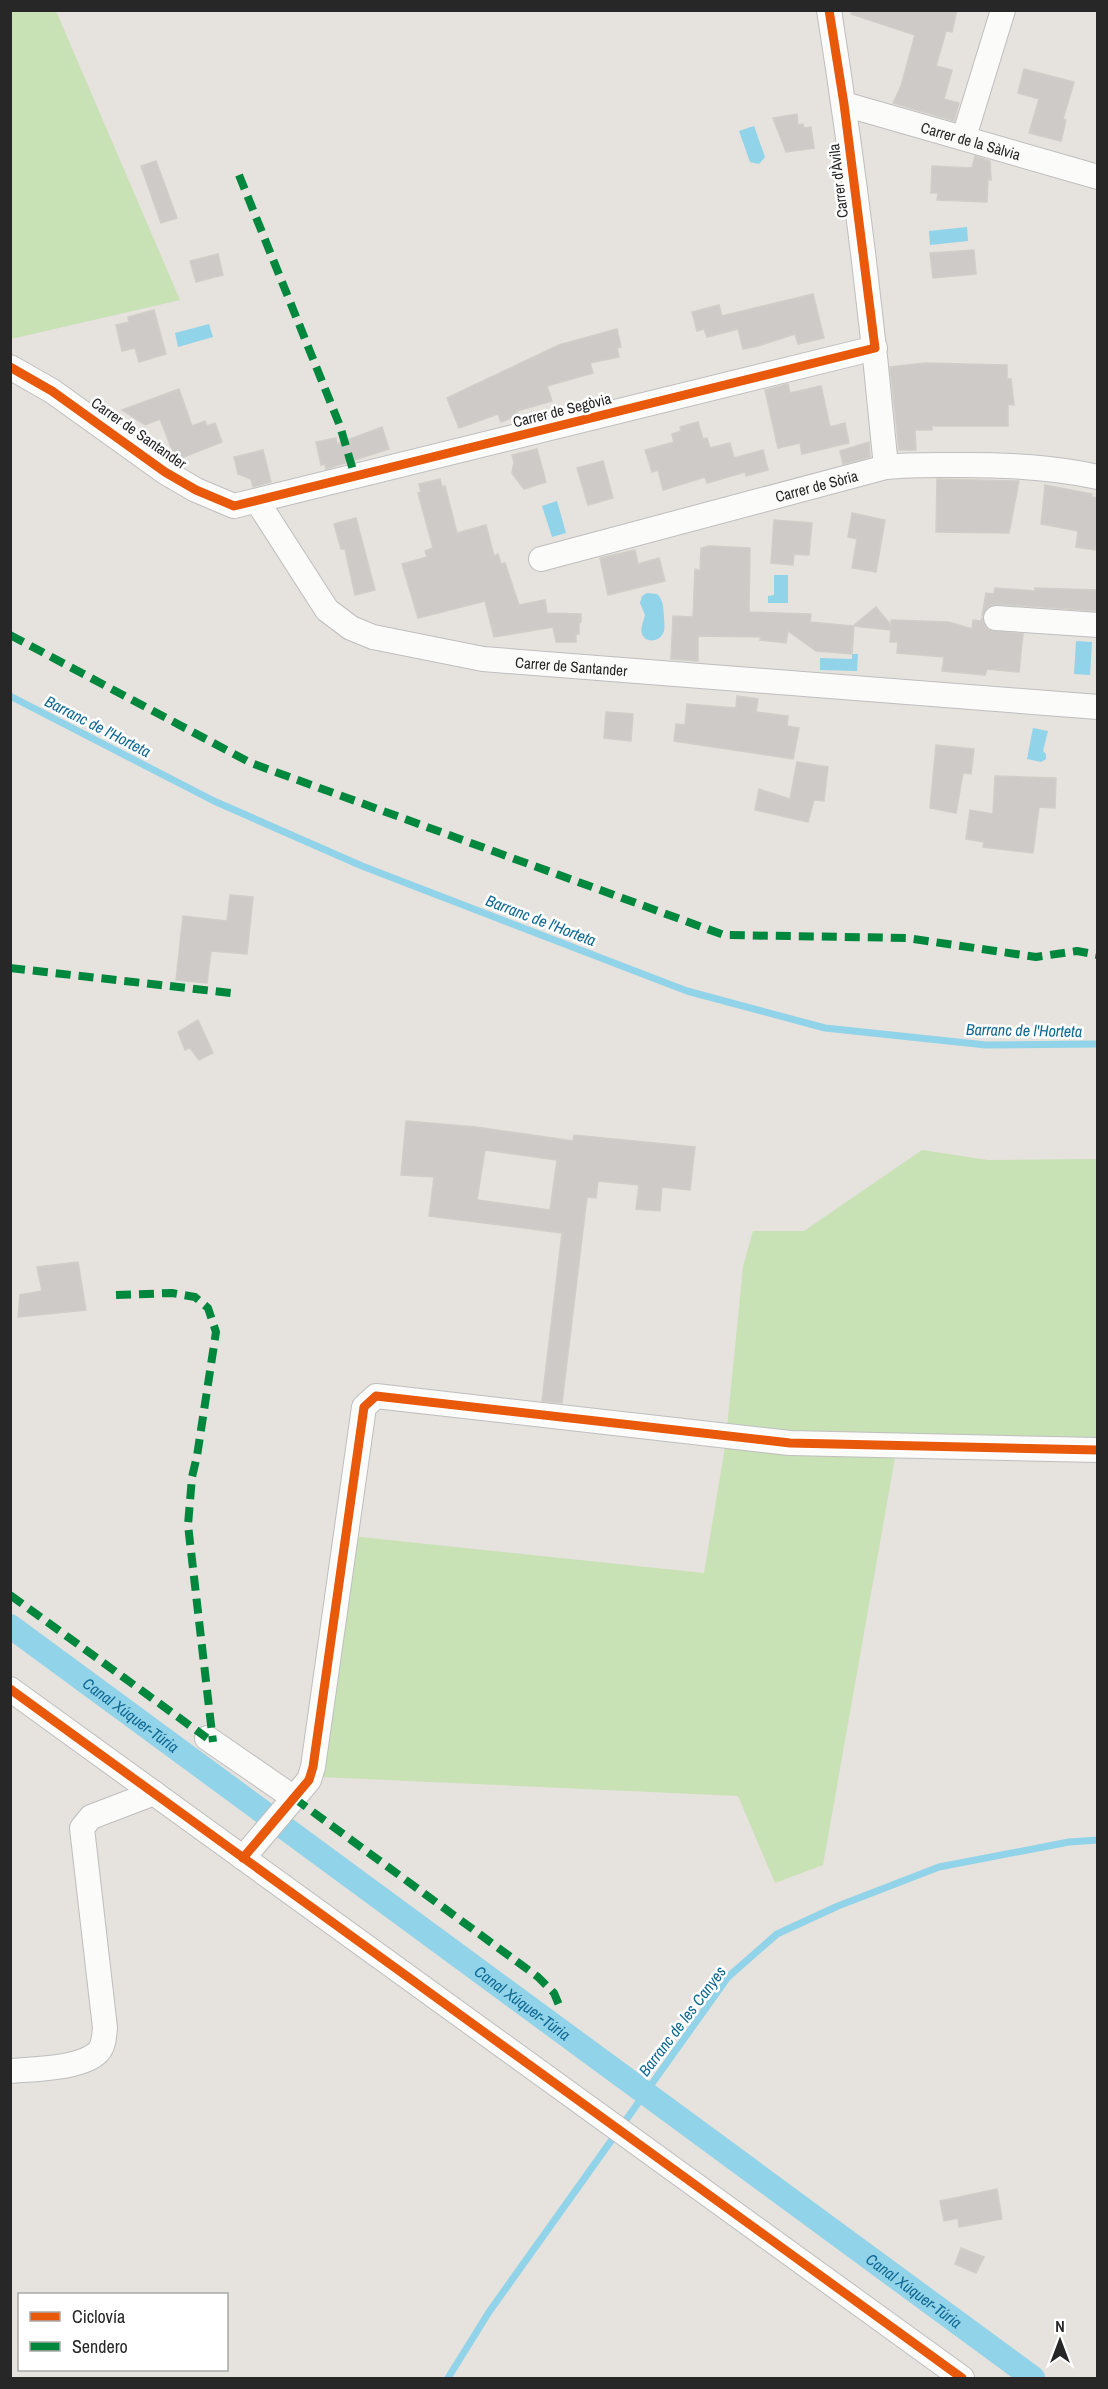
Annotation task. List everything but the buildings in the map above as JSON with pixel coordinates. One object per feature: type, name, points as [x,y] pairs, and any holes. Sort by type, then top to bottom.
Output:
[{"type":"street","name":"Carrer d'Àvila","points":[[829,10],[844,104],[875,348],[886,467]]},
{"type":"street","points":[[964,137],[1003,10]]},
{"type":"street","name":"Carrer de la Sàlvia","points":[[844,104],[1098,177]]},
{"type":"street","name":"Carrer de Segòvia","points":[[257,501],[875,348]]},
{"type":"street","name":"Carrer de Santander","points":[[10,367],[52,391],[165,472],[196,490],[234,506],[257,501],[327,610],[351,628],[381,639],[483,659],[1098,707]]},
{"type":"street","name":"Carrer de Sòria","points":[[541,559],[886,467],[908,464],[1006,465],[1044,467],[1098,477]]},
{"type":"street","points":[[996,618],[1098,625]]},
{"type":"street","points":[[243,1858],[309,1780],[313,1767],[364,1407],[376,1396],[702,1431],[790,1443],[1098,1450]]},
{"type":"street","points":[[10,1689],[962,2379]]},
{"type":"street","points":[[207,1738],[291,1802]]},
{"type":"street","points":[[10,2071],[70,2065],[98,2052],[103,2043],[105,2028],[82,1828],[91,1817],[154,1793]]},
{"type":"green space","points":[[10,11],[56,11],[180,300],[11,339]]},
{"type":"green space","points":[[922,1150],[988,1160],[1097,1159],[1097,1443],[791,1436],[727,1428],[743,1267],[753,1231],[804,1231]]},
{"type":"green space","points":[[726,1441],[896,1452],[823,1865],[775,1883],[738,1796],[321,1777],[351,1536],[704,1573]]},
{"type":"water","points":[[754,126],[765,157],[759,164],[750,162],[739,131]]},
{"type":"water","points":[[967,227],[968,241],[930,245],[929,231]]},
{"type":"water","points":[[209,324],[213,337],[178,347],[175,333]]},
{"type":"water","points":[[557,501],[566,533],[552,537],[542,506]]},
{"type":"water","points":[[774,575],[788,575],[788,603],[768,603],[768,596],[774,595]]},
{"type":"water","points":[[647,593],[657,594],[663,607],[664,631],[660,638],[653,640],[647,639],[642,634],[645,615],[640,603],[642,596]]},
{"type":"water","points":[[1076,641],[1092,642],[1090,675],[1074,674]]},
{"type":"water","points":[[852,654],[858,654],[857,671],[820,670],[820,658],[852,659]]},
{"type":"water","points":[[1033,728],[1048,731],[1043,751],[1046,759],[1041,762],[1027,759]]},
{"type":"waterway","name":"Barranc de l'Horteta","points":[[10,696],[214,801],[362,866],[687,991],[825,1028],[986,1045],[1098,1044]]},
{"type":"waterway","name":"Canal Xúquer-Túria","points":[[10,1626],[1033,2378]]},
{"type":"waterway","name":"Barranc de les Canyes","points":[[448,2378],[489,2312],[728,1977],[777,1934],[838,1906],[939,1867],[1069,1842],[1098,1840]]},
{"type":"marked path","points":[[239,175],[340,426],[355,477]]},
{"type":"marked path","points":[[10,635],[251,763],[724,935],[907,938],[1036,957],[1077,951],[1098,955]]},
{"type":"marked path","points":[[10,968],[231,993]]},
{"type":"marked path","points":[[116,1295],[172,1293],[195,1297],[208,1308],[216,1332],[192,1477],[188,1525],[213,1742]]},
{"type":"marked path","points":[[10,1595],[207,1738]]},
{"type":"marked path","points":[[294,1798],[538,1977],[554,1993],[559,2005]]},
{"type":"cycle path","points":[[10,367],[52,391],[165,472],[196,490],[234,506],[875,348],[844,104],[829,10]]},
{"type":"cycle path","points":[[243,1858],[309,1780],[313,1767],[364,1407],[376,1396],[790,1443],[1098,1450]]},
{"type":"cycle path","points":[[10,1689],[962,2378]]}]
